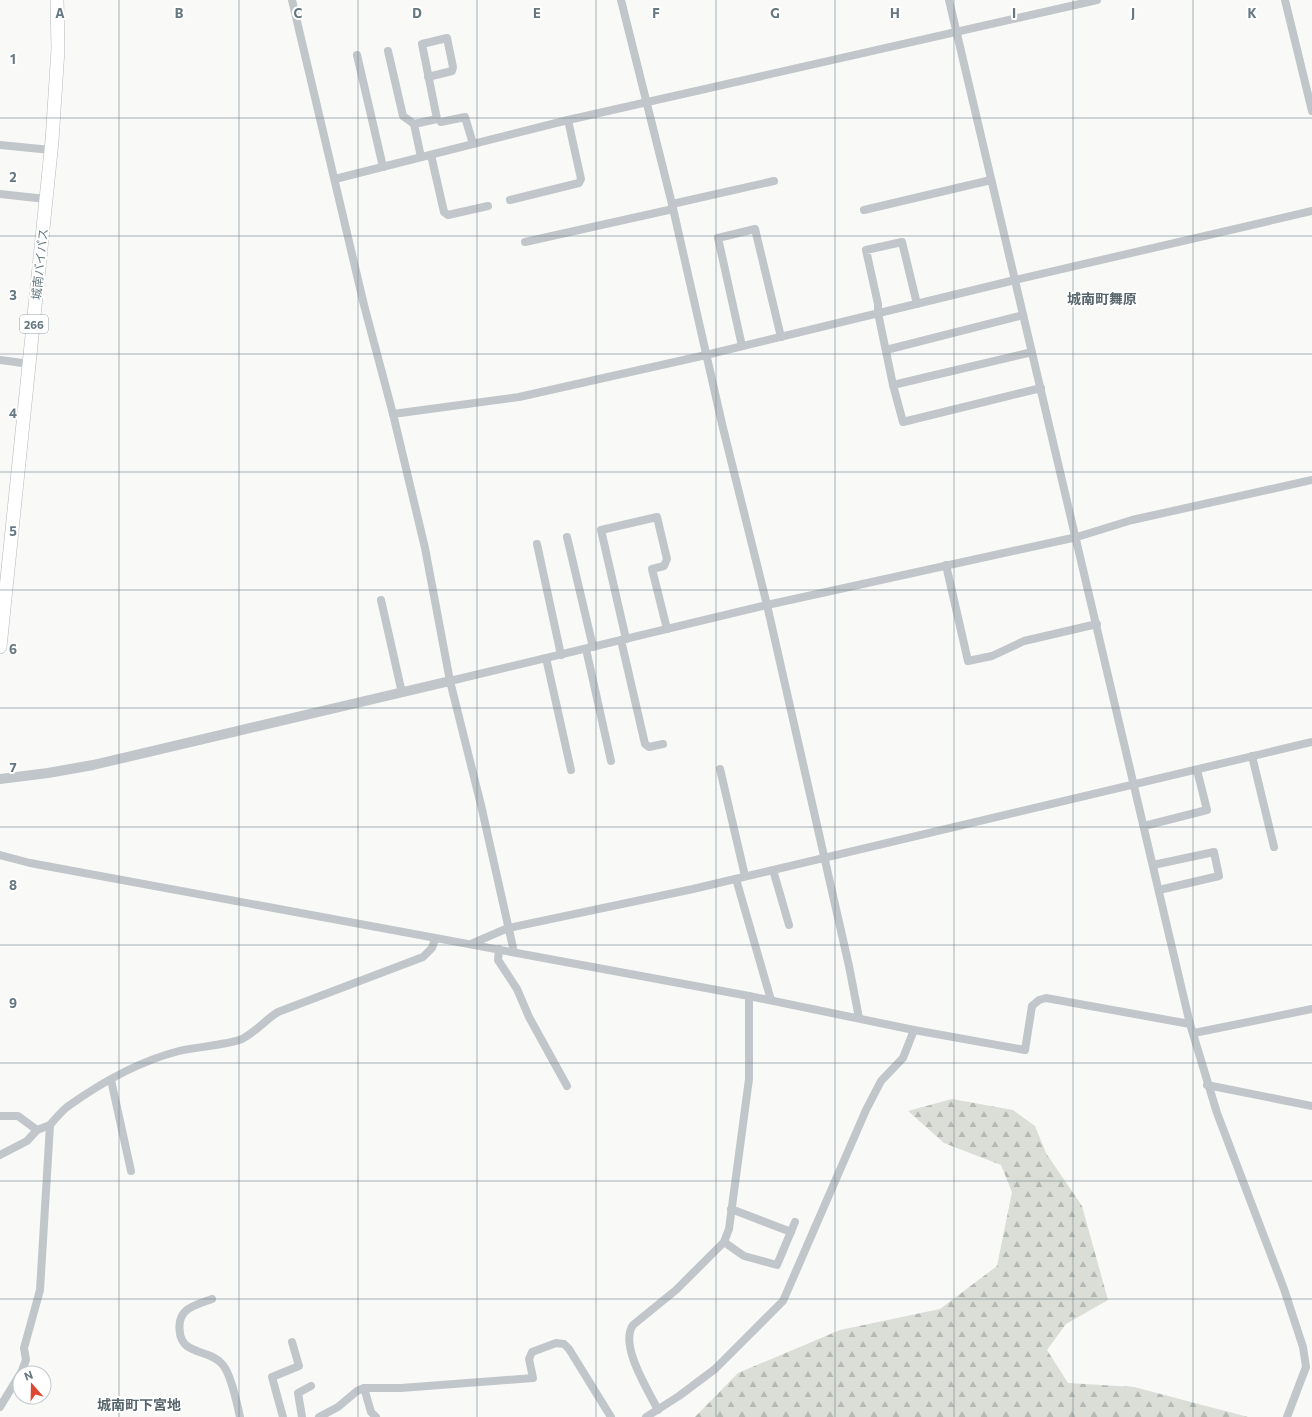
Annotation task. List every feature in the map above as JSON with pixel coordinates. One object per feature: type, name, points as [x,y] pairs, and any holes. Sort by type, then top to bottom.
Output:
[{"type":"highway","name":"城南バイパス","points":[[0,647],[1,625],[30,364],[51,150],[58,48],[57,0]]},
{"type":"street","points":[[292,0],[336,179],[364,305],[393,414],[425,548],[450,681],[481,805],[514,952]]},
{"type":"street","points":[[621,0],[672,206],[706,355],[767,605],[849,966],[859,1018]]},
{"type":"street","points":[[949,0],[1077,537],[1190,1024],[1194,1033],[1207,1084],[1284,1289],[1309,1366],[1287,1417]]},
{"type":"street","points":[[336,179],[568,120],[1097,0]]},
{"type":"street","points":[[1285,0],[1312,111]]},
{"type":"street","points":[[414,124],[436,119],[428,77],[422,44],[447,38],[453,67],[452,71],[428,77]]},
{"type":"street","points":[[388,51],[403,116],[414,124],[421,157]]},
{"type":"street","points":[[357,55],[383,167]]},
{"type":"street","points":[[441,122],[465,117],[473,144]]},
{"type":"street","points":[[510,200],[579,183],[580,179],[568,120]]},
{"type":"street","points":[[0,145],[51,150]]},
{"type":"street","points":[[431,155],[444,212],[448,215],[488,206]]},
{"type":"street","points":[[864,210],[991,180]]},
{"type":"street","points":[[525,242],[774,181]]},
{"type":"street","points":[[0,194],[46,199]]},
{"type":"street","points":[[393,414],[519,397],[706,355],[1015,280],[1312,211]]},
{"type":"street","points":[[742,346],[718,238],[755,229],[781,337]]},
{"type":"street","points":[[917,304],[902,242],[866,250],[893,385],[903,422],[1041,388]]},
{"type":"street","points":[[886,350],[1023,315]]},
{"type":"street","points":[[893,385],[1032,352]]},
{"type":"street","points":[[0,360],[30,364]]},
{"type":"street","points":[[0,779],[48,773],[93,765],[402,693],[767,605],[1077,537],[1132,520],[1312,480]]},
{"type":"street","points":[[663,744],[649,747],[645,744],[601,530],[657,517],[667,559],[664,566],[652,569],[667,629]]},
{"type":"street","points":[[567,537],[610,761]]},
{"type":"street","points":[[537,544],[561,655]]},
{"type":"street","points":[[946,565],[968,661],[992,656],[1024,641],[1097,624]]},
{"type":"street","points":[[381,600],[402,693]]},
{"type":"street","points":[[546,658],[571,770]]},
{"type":"street","points":[[470,945],[508,928],[773,870],[1312,742]]},
{"type":"street","points":[[1252,756],[1274,847]]},
{"type":"street","points":[[720,768],[745,876]]},
{"type":"street","points":[[1144,826],[1207,810],[1197,770]]},
{"type":"street","points":[[1153,865],[1214,852],[1219,876],[1159,890]]},
{"type":"street","points":[[0,854],[30,864],[435,939],[499,949],[771,1000],[914,1030],[1025,1050],[1032,1006],[1039,1000],[1046,998],[1190,1024]]},
{"type":"street","points":[[773,870],[789,925]]},
{"type":"street","points":[[736,878],[771,1000]]},
{"type":"street","points":[[0,1155],[27,1141],[37,1130],[50,1125],[66,1108],[111,1080],[156,1059],[178,1052],[240,1040],[256,1032],[270,1017],[278,1012],[423,957],[432,948],[435,939]]},
{"type":"street","points":[[499,949],[498,960],[517,989],[529,1017],[567,1086]]},
{"type":"street","points":[[658,1410],[634,1361],[629,1344],[628,1331],[633,1325],[676,1290],[724,1242],[729,1229],[749,1079],[749,996]]},
{"type":"street","points":[[1194,1033],[1312,1009]]},
{"type":"street","points":[[646,1417],[715,1369],[783,1301],[866,1110],[881,1081],[903,1058],[914,1030]]},
{"type":"street","points":[[111,1080],[131,1171]]},
{"type":"street","points":[[1207,1084],[1312,1106]]},
{"type":"street","points":[[0,1116],[18,1116],[37,1130]]},
{"type":"street","points":[[24,1365],[26,1360],[24,1348],[40,1290],[50,1125]]},
{"type":"street","points":[[731,1209],[791,1232]]},
{"type":"street","points":[[724,1242],[744,1256],[777,1265],[795,1222]]},
{"type":"street","points":[[212,1299],[191,1307],[183,1313],[178,1323],[180,1336],[186,1346],[216,1358],[224,1365],[235,1395],[240,1417]]},
{"type":"street","points":[[282,1417],[272,1377],[299,1366],[292,1342]]},
{"type":"street","points":[[319,1417],[338,1407],[357,1391],[364,1388],[409,1387],[533,1378],[529,1359],[532,1352],[556,1343],[564,1344],[569,1349],[611,1417]]},
{"type":"street","points":[[302,1417],[298,1393],[311,1386]]},
{"type":"street","points":[[0,1406],[12,1387]]},
{"type":"street","points":[[364,1388],[371,1412],[376,1417]]},
{"type":"green space","points":[[952,1099],[1013,1110],[1035,1126],[1046,1153],[1082,1206],[1108,1300],[1066,1324],[1047,1350],[1068,1383],[1134,1387],[1248,1417],[695,1417],[738,1373],[840,1330],[940,1309],[997,1266],[1012,1192],[1001,1165],[944,1143],[908,1111]]},
{"type":"district","name":"城南町舞原","points":[[1102,298]]},
{"type":"district","name":"城南町下宮地","points":[[139,1404]]}]
